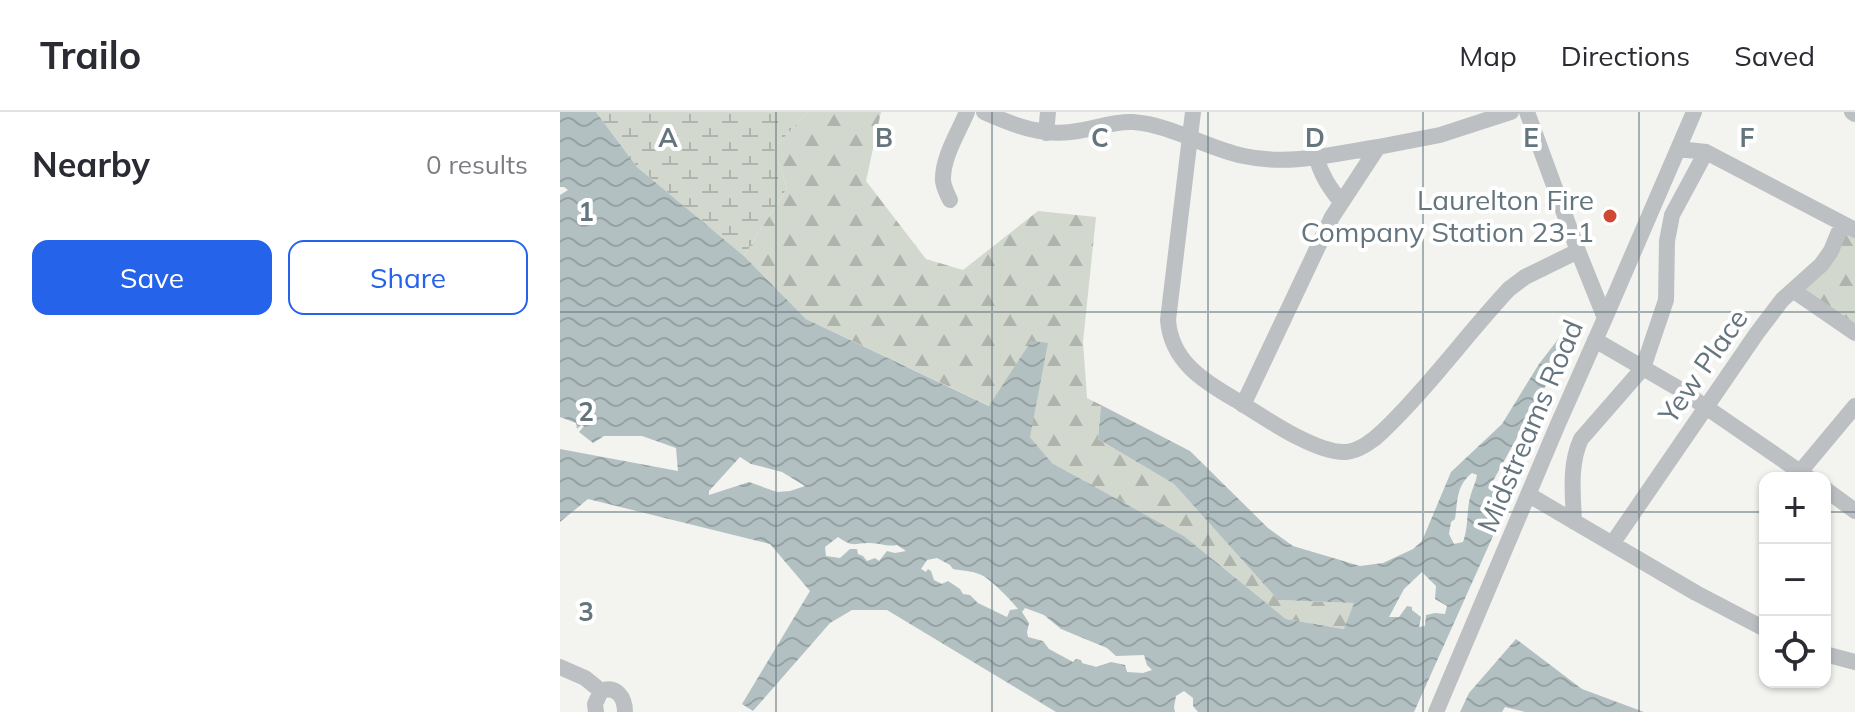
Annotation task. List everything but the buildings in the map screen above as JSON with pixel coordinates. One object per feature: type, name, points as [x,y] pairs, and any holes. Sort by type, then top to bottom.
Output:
[{"type":"street","points":[[950,200],[943,184],[944,170],[967,112]]},
{"type":"street","points":[[984,112],[1024,129],[1046,133],[1075,132],[1129,122],[1154,125],[1246,157],[1273,159],[1316,156],[1440,135],[1511,112]]},
{"type":"street","points":[[1046,133],[1048,112]]},
{"type":"street","points":[[1193,112],[1168,320],[1169,336],[1177,353],[1219,391],[1300,439],[1333,451],[1356,449],[1382,432],[1509,289],[1525,277],[1578,251]]},
{"type":"street","name":"Midstreams Road","points":[[1436,712],[1605,318],[1527,112]]},
{"type":"street","points":[[1605,318],[1694,112]]},
{"type":"street","points":[[1243,405],[1332,217],[1378,147]]},
{"type":"street","points":[[1678,149],[1706,152],[1848,227]]},
{"type":"street","points":[[1574,522],[1573,464],[1576,450],[1581,439],[1643,368],[1666,300],[1667,241],[1672,215],[1706,152]]},
{"type":"street","points":[[1316,156],[1326,184],[1341,202]]},
{"type":"street","name":"Yew Place","points":[[1612,544],[1757,333],[1782,300],[1827,256],[1848,227]]},
{"type":"street","points":[[1794,291],[1855,333]]},
{"type":"street","points":[[1595,340],[1706,406],[1801,472]]},
{"type":"street","points":[[1807,472],[1855,406]]},
{"type":"street","points":[[1831,493],[1855,511]]},
{"type":"street","points":[[1529,495],[1696,593],[1759,626]]},
{"type":"street","points":[[1831,656],[1855,662]]},
{"type":"street","points":[[560,667],[585,678],[601,691]]},
{"type":"street","points":[[601,691],[609,689],[618,693],[624,700],[625,712]]},
{"type":"street","points":[[596,712],[595,704],[601,691]]},
{"type":"green space","points":[[596,112],[808,112],[774,148],[787,188],[744,256],[637,167]]},
{"type":"green space","points":[[808,112],[881,112],[866,181],[926,259],[963,270],[1038,211],[1096,217],[1083,342],[1087,398],[1101,405],[1098,439],[1174,484],[1278,600],[1355,603],[1345,629],[1286,619],[1184,536],[1052,463],[1030,437],[1031,341],[990,406],[806,319],[744,256],[787,188],[774,148]]},
{"type":"green space","points":[[1844,230],[1855,235],[1855,325],[1801,289]]},
{"type":"water","points":[[560,112],[596,112],[637,167],[744,256],[806,319],[989,406],[1031,341],[1048,343],[1030,437],[1052,463],[1184,536],[1286,619],[1344,629],[1354,603],[1278,600],[1174,484],[1098,439],[1101,405],[1190,451],[1268,528],[1293,546],[1360,566],[1383,563],[1413,549],[1422,541],[1451,472],[1502,424],[1539,364],[1569,325],[1576,331],[1493,481],[1493,536],[1414,712],[1198,712],[1193,706],[1193,698],[1184,691],[1176,696],[1175,712],[1056,712],[887,610],[852,610],[830,623],[753,711],[742,704],[810,591],[770,544],[588,499],[560,522],[560,449],[678,471],[676,448],[642,436],[604,436],[593,443],[579,432],[584,426],[577,429],[576,423],[560,417],[560,195],[568,190],[560,187]],"holes":[[[740,457],[751,464],[782,472],[805,486],[777,492],[749,482],[709,495],[709,491]],[[1472,473],[1477,475],[1469,500],[1463,542],[1454,544],[1449,534],[1463,483]],[[838,537],[851,544],[897,545],[906,551],[887,551],[879,561],[875,558],[867,561],[858,554],[857,549],[850,549],[840,558],[826,556],[825,547]],[[937,558],[953,569],[981,575],[1018,609],[1010,610],[1007,617],[963,594],[948,581],[942,584],[934,580],[931,571],[921,569],[927,560]],[[1422,572],[1436,586],[1435,599],[1447,606],[1445,614],[1426,615],[1425,626],[1419,627],[1421,617],[1412,607],[1407,606],[1399,617],[1389,617],[1404,589]],[[1025,608],[1044,615],[1061,629],[1107,648],[1116,656],[1144,655],[1152,670],[1127,672],[1125,665],[1111,662],[1096,667],[1081,660],[1073,662],[1049,649],[1043,641],[1028,637],[1029,623],[1022,612]]]},
{"type":"water","points":[[1516,639],[1582,689],[1644,712],[1525,712],[1505,707],[1502,712],[1460,712],[1469,693]]},
{"type":"place","name":"Laurelton Fire Company Station 23-1","points":[[1610,216]]}]
